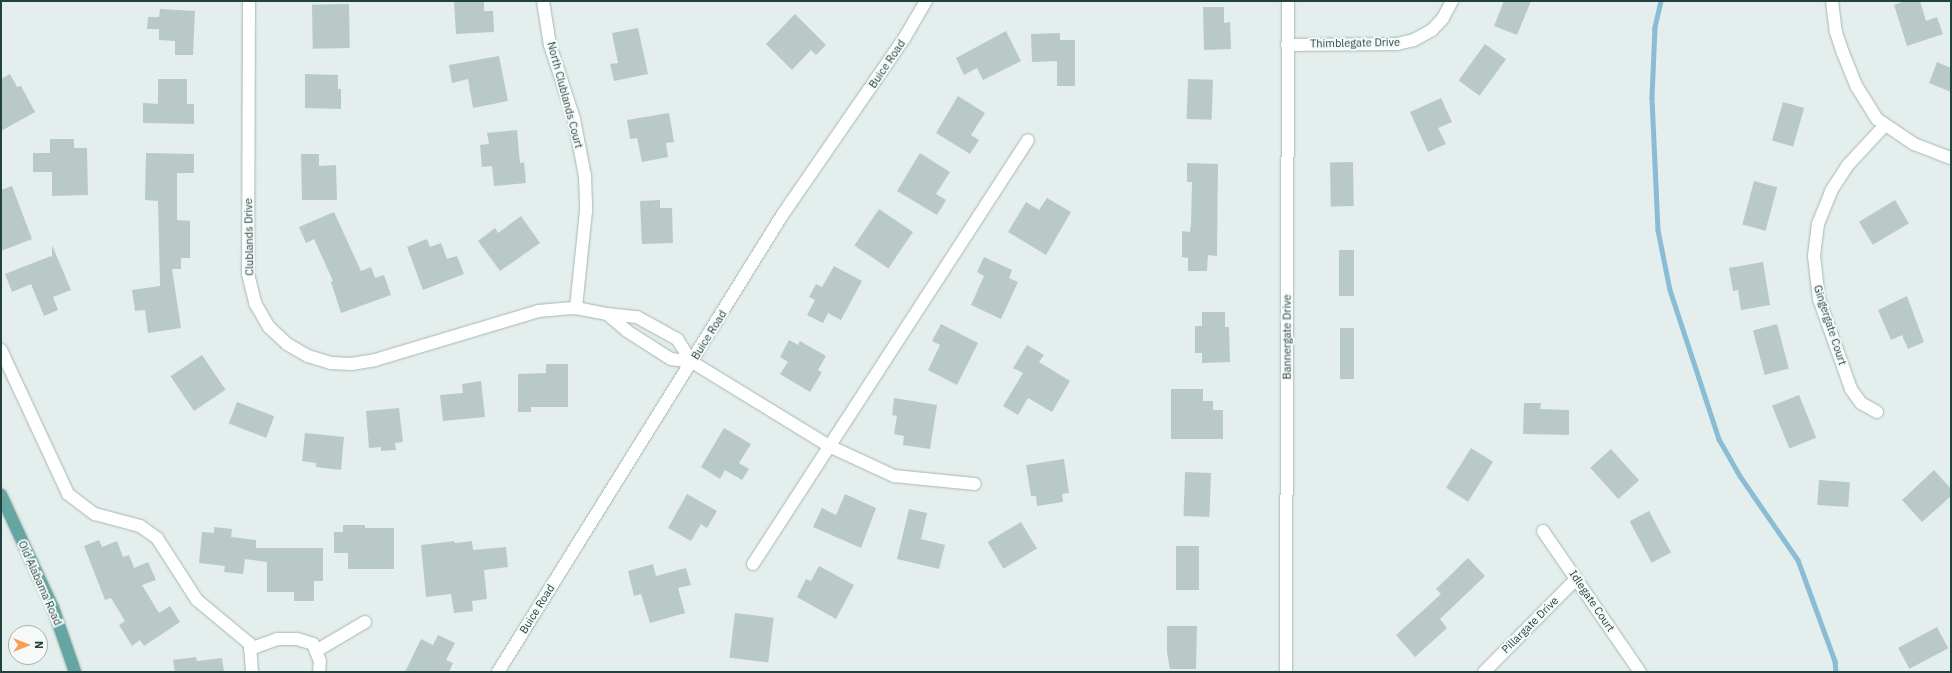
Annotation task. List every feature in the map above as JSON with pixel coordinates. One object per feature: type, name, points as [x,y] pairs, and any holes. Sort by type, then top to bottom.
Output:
[{"type":"main road","name":"Old Alabama Road","points":[[1,495],[53,608],[75,672]]},
{"type":"street","name":"Clublands Drive","points":[[249,1],[248,274],[255,303],[269,327],[287,344],[308,356],[330,362],[351,364],[375,360],[538,311],[576,308],[607,314],[637,317],[676,339],[692,362]]},
{"type":"street","name":"North Clublands Court","points":[[544,1],[550,45],[574,119],[585,176],[586,212],[576,308]]},
{"type":"street","name":"Buice Road","points":[[498,672],[783,214],[905,37],[926,1]]},
{"type":"street","name":"Bannergate Drive","points":[[1286,672],[1288,1]]},
{"type":"street","name":"Thimblegate Drive","points":[[1288,44],[1397,44],[1414,40],[1432,30],[1443,18],[1452,1]]},
{"type":"street","points":[[1832,1],[1836,32],[1857,87],[1877,118],[1914,144],[1951,158]]},
{"type":"street","name":"Gingergate Court","points":[[1877,412],[1861,403],[1851,389],[1819,299],[1814,256],[1818,224],[1831,191],[1848,165],[1885,125]]},
{"type":"street","points":[[753,564],[1028,140]]},
{"type":"street","name":"Clublands Drive","points":[[607,314],[627,330],[671,358],[692,362]]},
{"type":"street","points":[[1,350],[68,494],[95,514],[140,526],[157,538],[197,600],[250,644],[252,672]]},
{"type":"street","points":[[692,362],[829,446],[894,476],[975,484]]},
{"type":"street","name":"Idlegate Court","points":[[1543,531],[1640,672]]},
{"type":"street","name":"Pillargate Drive","points":[[1484,672],[1576,578]]},
{"type":"street","points":[[316,652],[365,622]]},
{"type":"street","points":[[250,649],[277,639],[297,639],[313,644],[320,661],[319,672]]},
{"type":"building","points":[[454,1],[484,1],[484,11],[493,11],[494,32],[456,34]]},
{"type":"building","points":[[1504,1],[1531,1],[1517,35],[1494,26]]},
{"type":"building","points":[[1905,1],[1920,1],[1926,21],[1937,17],[1943,34],[1907,46],[1894,5]]},
{"type":"building","points":[[349,4],[350,48],[313,49],[312,5]]},
{"type":"building","points":[[1203,7],[1224,7],[1224,23],[1230,22],[1231,49],[1204,50]]},
{"type":"building","points":[[160,9],[195,11],[193,55],[175,55],[175,41],[159,40],[159,29],[147,29],[148,17],[159,17]]},
{"type":"building","points":[[795,14],[826,45],[816,55],[811,50],[792,70],[766,44]]},
{"type":"building","points":[[638,28],[648,74],[614,81],[610,64],[618,63],[612,33]]},
{"type":"building","points":[[1006,31],[1021,61],[983,80],[977,68],[964,75],[956,58]]},
{"type":"building","points":[[1060,33],[1060,40],[1075,40],[1075,86],[1057,86],[1057,61],[1032,62],[1031,34]]},
{"type":"building","points":[[1485,44],[1506,59],[1480,96],[1459,80]]},
{"type":"building","points":[[499,56],[508,101],[473,108],[468,79],[452,83],[449,65]]},
{"type":"building","points":[[1937,62],[1951,68],[1951,92],[1929,83]]},
{"type":"building","points":[[10,74],[17,87],[21,86],[35,112],[1,131],[1,79]]},
{"type":"building","points":[[305,74],[338,75],[338,89],[341,89],[341,109],[305,108]]},
{"type":"building","points":[[158,79],[187,79],[187,104],[194,104],[194,124],[143,123],[143,103],[158,104]]},
{"type":"building","points":[[1188,79],[1213,80],[1212,120],[1187,119]]},
{"type":"building","points":[[958,96],[985,113],[971,135],[979,140],[970,154],[936,133]]},
{"type":"building","points":[[1441,98],[1452,122],[1438,128],[1446,144],[1428,152],[1410,112]]},
{"type":"building","points":[[1783,102],[1804,108],[1793,147],[1772,140]]},
{"type":"building","points":[[669,113],[674,142],[666,143],[668,157],[642,162],[637,138],[630,139],[627,120]]},
{"type":"building","points":[[517,130],[520,163],[524,162],[526,183],[494,186],[492,166],[482,167],[480,145],[489,144],[487,133]]},
{"type":"building","points":[[50,139],[74,139],[74,148],[87,148],[88,195],[52,196],[52,172],[33,172],[33,153],[50,153]]},
{"type":"building","points":[[146,153],[194,154],[194,173],[177,173],[177,220],[190,221],[190,258],[181,258],[181,269],[172,269],[181,328],[148,333],[145,310],[135,311],[132,290],[160,286],[158,201],[145,200]]},
{"type":"building","points":[[920,153],[950,172],[936,194],[946,200],[937,215],[897,191]]},
{"type":"building","points":[[301,154],[319,154],[319,166],[336,165],[337,200],[302,200]]},
{"type":"building","points":[[1330,162],[1353,162],[1354,206],[1331,206]]},
{"type":"building","points":[[1187,163],[1218,164],[1217,256],[1208,255],[1207,271],[1188,271],[1188,258],[1182,257],[1182,231],[1190,232],[1191,224],[1192,182],[1187,182]]},
{"type":"building","points":[[1754,181],[1777,187],[1766,231],[1742,224]]},
{"type":"building","points":[[12,186],[32,239],[1,251],[1,190]]},
{"type":"building","points":[[1047,198],[1071,212],[1046,255],[1008,232],[1026,202],[1039,210]]},
{"type":"building","points":[[660,200],[660,208],[672,208],[673,243],[642,244],[640,201]]},
{"type":"building","points":[[1895,200],[1909,223],[1873,245],[1859,222]]},
{"type":"building","points":[[879,209],[913,232],[888,268],[854,245]]},
{"type":"building","points":[[334,212],[361,271],[371,267],[375,278],[384,275],[391,295],[341,313],[331,282],[333,281],[314,239],[306,243],[299,227]]},
{"type":"building","points":[[521,216],[540,243],[500,271],[478,241],[495,228],[498,233]]},
{"type":"building","points":[[427,239],[430,247],[441,243],[447,259],[457,256],[464,274],[423,290],[407,247]]},
{"type":"building","points":[[52,245],[71,290],[53,297],[58,310],[44,316],[31,284],[12,292],[5,274],[51,256],[52,258]]},
{"type":"building","points":[[1339,250],[1354,250],[1354,296],[1339,296]]},
{"type":"building","points":[[984,257],[1012,270],[1009,278],[1018,282],[1001,319],[971,305],[984,276],[977,272]]},
{"type":"building","points":[[1763,262],[1770,305],[1741,310],[1738,290],[1733,291],[1729,268]]},
{"type":"building","points":[[834,266],[862,281],[841,320],[828,313],[823,323],[807,315],[815,300],[809,297],[816,284],[822,287]]},
{"type":"building","points":[[1907,296],[1924,342],[1908,349],[1902,335],[1891,340],[1878,310]]},
{"type":"building","points":[[1202,312],[1225,312],[1225,327],[1229,327],[1230,362],[1202,363],[1202,353],[1195,353],[1195,326],[1202,326]]},
{"type":"building","points":[[941,324],[978,343],[957,385],[928,370],[940,345],[932,341]]},
{"type":"building","points":[[1777,324],[1789,368],[1765,375],[1753,330]]},
{"type":"building","points":[[1340,328],[1354,328],[1354,379],[1340,379]]},
{"type":"building","points":[[789,340],[798,345],[800,341],[826,356],[818,370],[822,372],[810,392],[780,374],[788,362],[780,357]]},
{"type":"building","points":[[1027,345],[1044,355],[1039,362],[1070,381],[1052,412],[1028,398],[1018,415],[1003,406],[1023,373],[1013,368]]},
{"type":"building","points":[[202,355],[225,390],[194,411],[170,376]]},
{"type":"building","points":[[546,364],[568,364],[568,407],[531,407],[531,412],[518,412],[518,374],[546,373]]},
{"type":"building","points":[[481,381],[485,417],[443,421],[440,395],[463,393],[462,384]]},
{"type":"building","points":[[1171,389],[1203,389],[1203,401],[1213,401],[1213,410],[1223,410],[1223,439],[1171,439]]},
{"type":"building","points":[[1799,395],[1816,438],[1789,449],[1772,406]]},
{"type":"building","points":[[894,398],[937,405],[930,449],[903,445],[904,436],[894,434],[897,416],[892,415]]},
{"type":"building","points":[[237,402],[274,416],[266,438],[229,423]]},
{"type":"building","points":[[1524,403],[1541,403],[1540,409],[1569,410],[1569,435],[1523,434]]},
{"type":"building","points":[[399,408],[403,442],[395,443],[396,450],[381,451],[381,447],[369,448],[366,411]]},
{"type":"building","points":[[724,428],[751,444],[739,463],[749,469],[742,480],[725,470],[720,479],[701,467]]},
{"type":"building","points":[[305,433],[344,437],[341,470],[316,467],[316,463],[302,461]]},
{"type":"building","points":[[1471,448],[1493,462],[1468,502],[1446,488]]},
{"type":"building","points":[[1611,449],[1639,480],[1618,499],[1590,468]]},
{"type":"building","points":[[1064,459],[1069,493],[1062,494],[1063,502],[1037,506],[1036,496],[1031,496],[1026,465]]},
{"type":"building","points":[[1934,470],[1951,489],[1951,496],[1922,522],[1902,500]]},
{"type":"building","points":[[1185,472],[1211,473],[1209,517],[1183,516]]},
{"type":"building","points":[[1819,480],[1850,482],[1848,507],[1817,505]]},
{"type":"building","points":[[687,494],[717,511],[707,528],[701,524],[691,541],[668,528]]},
{"type":"building","points":[[845,494],[876,508],[861,548],[813,527],[822,508],[836,515]]},
{"type":"building","points":[[909,509],[927,513],[921,539],[945,545],[939,569],[897,559]]},
{"type":"building","points":[[1649,511],[1671,552],[1652,563],[1630,521]]},
{"type":"building","points":[[1021,522],[1037,549],[1004,569],[988,542]]},
{"type":"building","points":[[343,525],[365,525],[365,528],[394,528],[394,569],[348,569],[348,553],[334,553],[334,532],[343,532]]},
{"type":"building","points":[[214,527],[232,529],[231,537],[256,540],[256,548],[323,548],[323,581],[314,581],[314,601],[294,601],[294,592],[267,592],[267,562],[245,559],[243,574],[224,572],[225,566],[199,563],[202,532],[214,533]]},
{"type":"building","points":[[99,540],[102,547],[117,541],[123,557],[129,555],[134,568],[148,562],[156,580],[142,585],[159,613],[170,606],[180,622],[144,646],[140,640],[132,646],[119,625],[125,621],[111,598],[105,600],[84,546]]},
{"type":"building","points":[[454,541],[455,543],[472,541],[473,550],[506,547],[508,567],[484,570],[487,599],[472,601],[473,611],[454,613],[451,594],[426,597],[421,545]]},
{"type":"building","points":[[1176,546],[1199,546],[1199,590],[1176,590]]},
{"type":"building","points":[[1468,558],[1485,576],[1440,619],[1447,628],[1415,657],[1396,635],[1441,594],[1436,589]]},
{"type":"building","points":[[653,564],[656,576],[686,568],[691,585],[678,588],[685,613],[650,623],[641,594],[634,596],[628,571]]},
{"type":"building","points":[[819,566],[854,585],[836,619],[797,597],[806,579],[811,581]]},
{"type":"building","points":[[735,613],[774,618],[768,662],[730,658]]},
{"type":"building","points":[[1167,626],[1197,626],[1196,669],[1170,669],[1167,653]]},
{"type":"building","points":[[1937,627],[1948,648],[1909,669],[1898,648]]},
{"type":"building","points":[[438,635],[455,643],[446,660],[453,663],[449,672],[405,672],[421,639],[433,645]]},
{"type":"building","points":[[196,657],[197,661],[222,658],[224,672],[175,672],[173,660]]},
{"type":"waterway","points":[[1661,1],[1655,28],[1652,98],[1658,230],[1670,290],[1719,439],[1740,476],[1798,560],[1835,661],[1836,672]]}]
